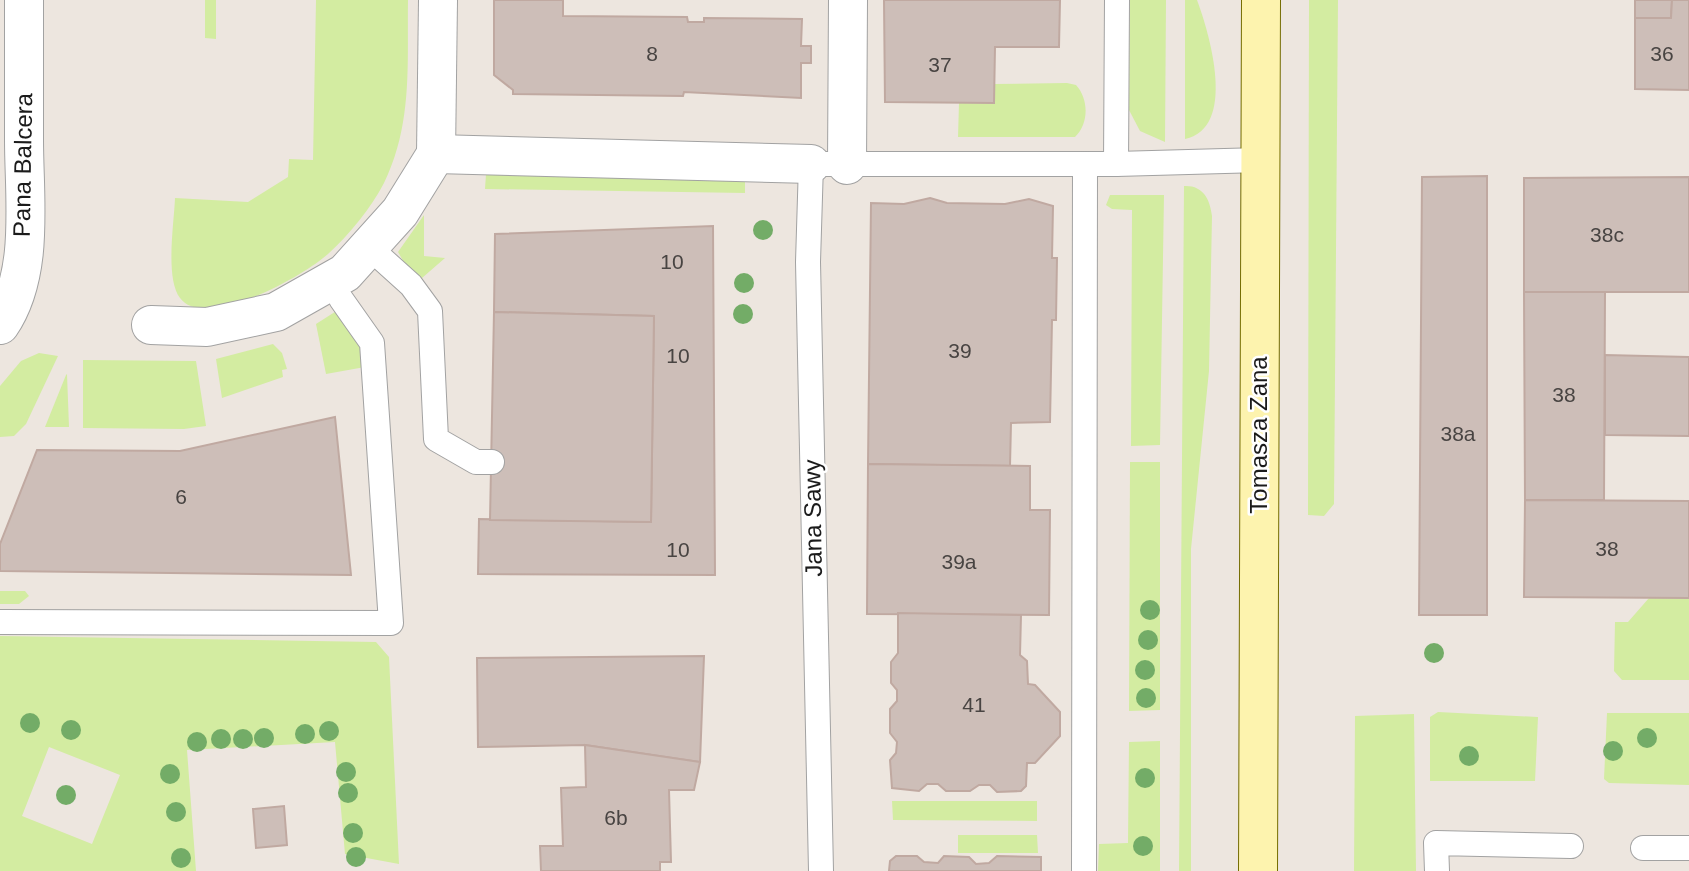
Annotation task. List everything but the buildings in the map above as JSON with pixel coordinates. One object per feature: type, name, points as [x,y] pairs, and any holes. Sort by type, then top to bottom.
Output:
[{"type":"street","name":"Pana Balcera","points":[[0,325],[9,312],[19,278],[24,227],[24,0]]},
{"type":"street","points":[[151,325],[207,327],[276,312],[345,273],[370,248],[400,212],[436,154],[438,0]]},
{"type":"street","name":"Jana Sawy","points":[[829,165],[848,0]]},
{"type":"street","name":"Tomasza Zana","points":[[1258,871],[1261,0]]},
{"type":"street","points":[[436,154],[829,165]]},
{"type":"lane","points":[[1116,164],[1117,0]]},
{"type":"lane","points":[[829,165],[1116,164],[1261,160]]},
{"type":"lane","points":[[1084,871],[1085,164]]},
{"type":"lane","name":"Jana Sawy","points":[[821,871],[808,262],[829,165]]},
{"type":"lane","points":[[370,248],[411,285],[430,312],[436,439],[476,462],[492,462]]},
{"type":"lane","points":[[0,622],[391,623],[372,343],[341,299]]},
{"type":"lane","points":[[1437,871],[1436,843],[1571,846]]},
{"type":"lane","points":[[1643,848],[1689,848]]},
{"type":"green space","points":[[205,0],[216,0],[216,39],[205,38]]},
{"type":"green space","points":[[316,0],[408,0],[408,70],[404,116],[393,161],[384,183],[366,211],[344,238],[316,263],[299,275],[255,297],[232,305],[193,307],[180,298],[173,278],[175,198],[248,202],[288,177],[289,159],[313,160]]},
{"type":"green space","points":[[1130,0],[1166,0],[1165,142],[1140,131],[1129,110]]},
{"type":"green space","points":[[1185,0],[1197,0],[1208,35],[1213,56],[1215,99],[1211,118],[1201,131],[1185,139]]},
{"type":"green space","points":[[1309,0],[1338,0],[1334,504],[1324,516],[1308,515]]},
{"type":"green space","points":[[994,84],[1076,85],[1085,104],[1085,119],[1075,137],[958,137],[959,103],[993,103]]},
{"type":"green space","points":[[486,174],[745,178],[745,193],[485,189]]},
{"type":"green space","points":[[1184,186],[1196,188],[1204,194],[1212,216],[1209,371],[1191,549],[1191,871],[1179,871]]},
{"type":"green space","points":[[1110,195],[1164,195],[1160,445],[1131,446],[1132,210],[1112,209],[1106,205]]},
{"type":"green space","points":[[424,215],[424,256],[445,258],[422,278],[405,264],[398,252]]},
{"type":"green space","points":[[338,310],[357,335],[365,367],[326,374],[316,324]]},
{"type":"green space","points":[[273,344],[282,353],[287,369],[282,370],[283,377],[222,398],[216,359]]},
{"type":"green space","points":[[39,353],[58,356],[26,424],[14,436],[0,437],[0,386],[21,361]]},
{"type":"green space","points":[[83,360],[196,361],[206,426],[184,429],[83,428]]},
{"type":"green space","points":[[66,375],[69,427],[45,427]]},
{"type":"green space","points":[[1130,462],[1160,462],[1160,710],[1129,711]]},
{"type":"green space","points":[[0,591],[25,591],[29,596],[19,604],[0,604]]},
{"type":"green space","points":[[1649,598],[1689,598],[1689,680],[1622,680],[1614,671],[1615,622],[1628,622]]},
{"type":"green space","points":[[0,636],[376,642],[389,657],[399,864],[345,854],[335,742],[187,750],[196,871],[0,871]],"holes":[[[49,747],[120,775],[92,844],[22,816]]]},
{"type":"green space","points":[[1438,712],[1538,717],[1535,781],[1430,781],[1430,717]]},
{"type":"green space","points":[[1607,713],[1689,713],[1689,785],[1609,783],[1604,779]]},
{"type":"green space","points":[[1414,714],[1416,871],[1354,871],[1355,716]]},
{"type":"green space","points":[[1160,741],[1160,871],[1098,871],[1099,844],[1128,843],[1129,742]]},
{"type":"green space","points":[[892,801],[1037,801],[1037,821],[893,820]]},
{"type":"green space","points":[[958,835],[1037,835],[1038,853],[958,853]]}]
